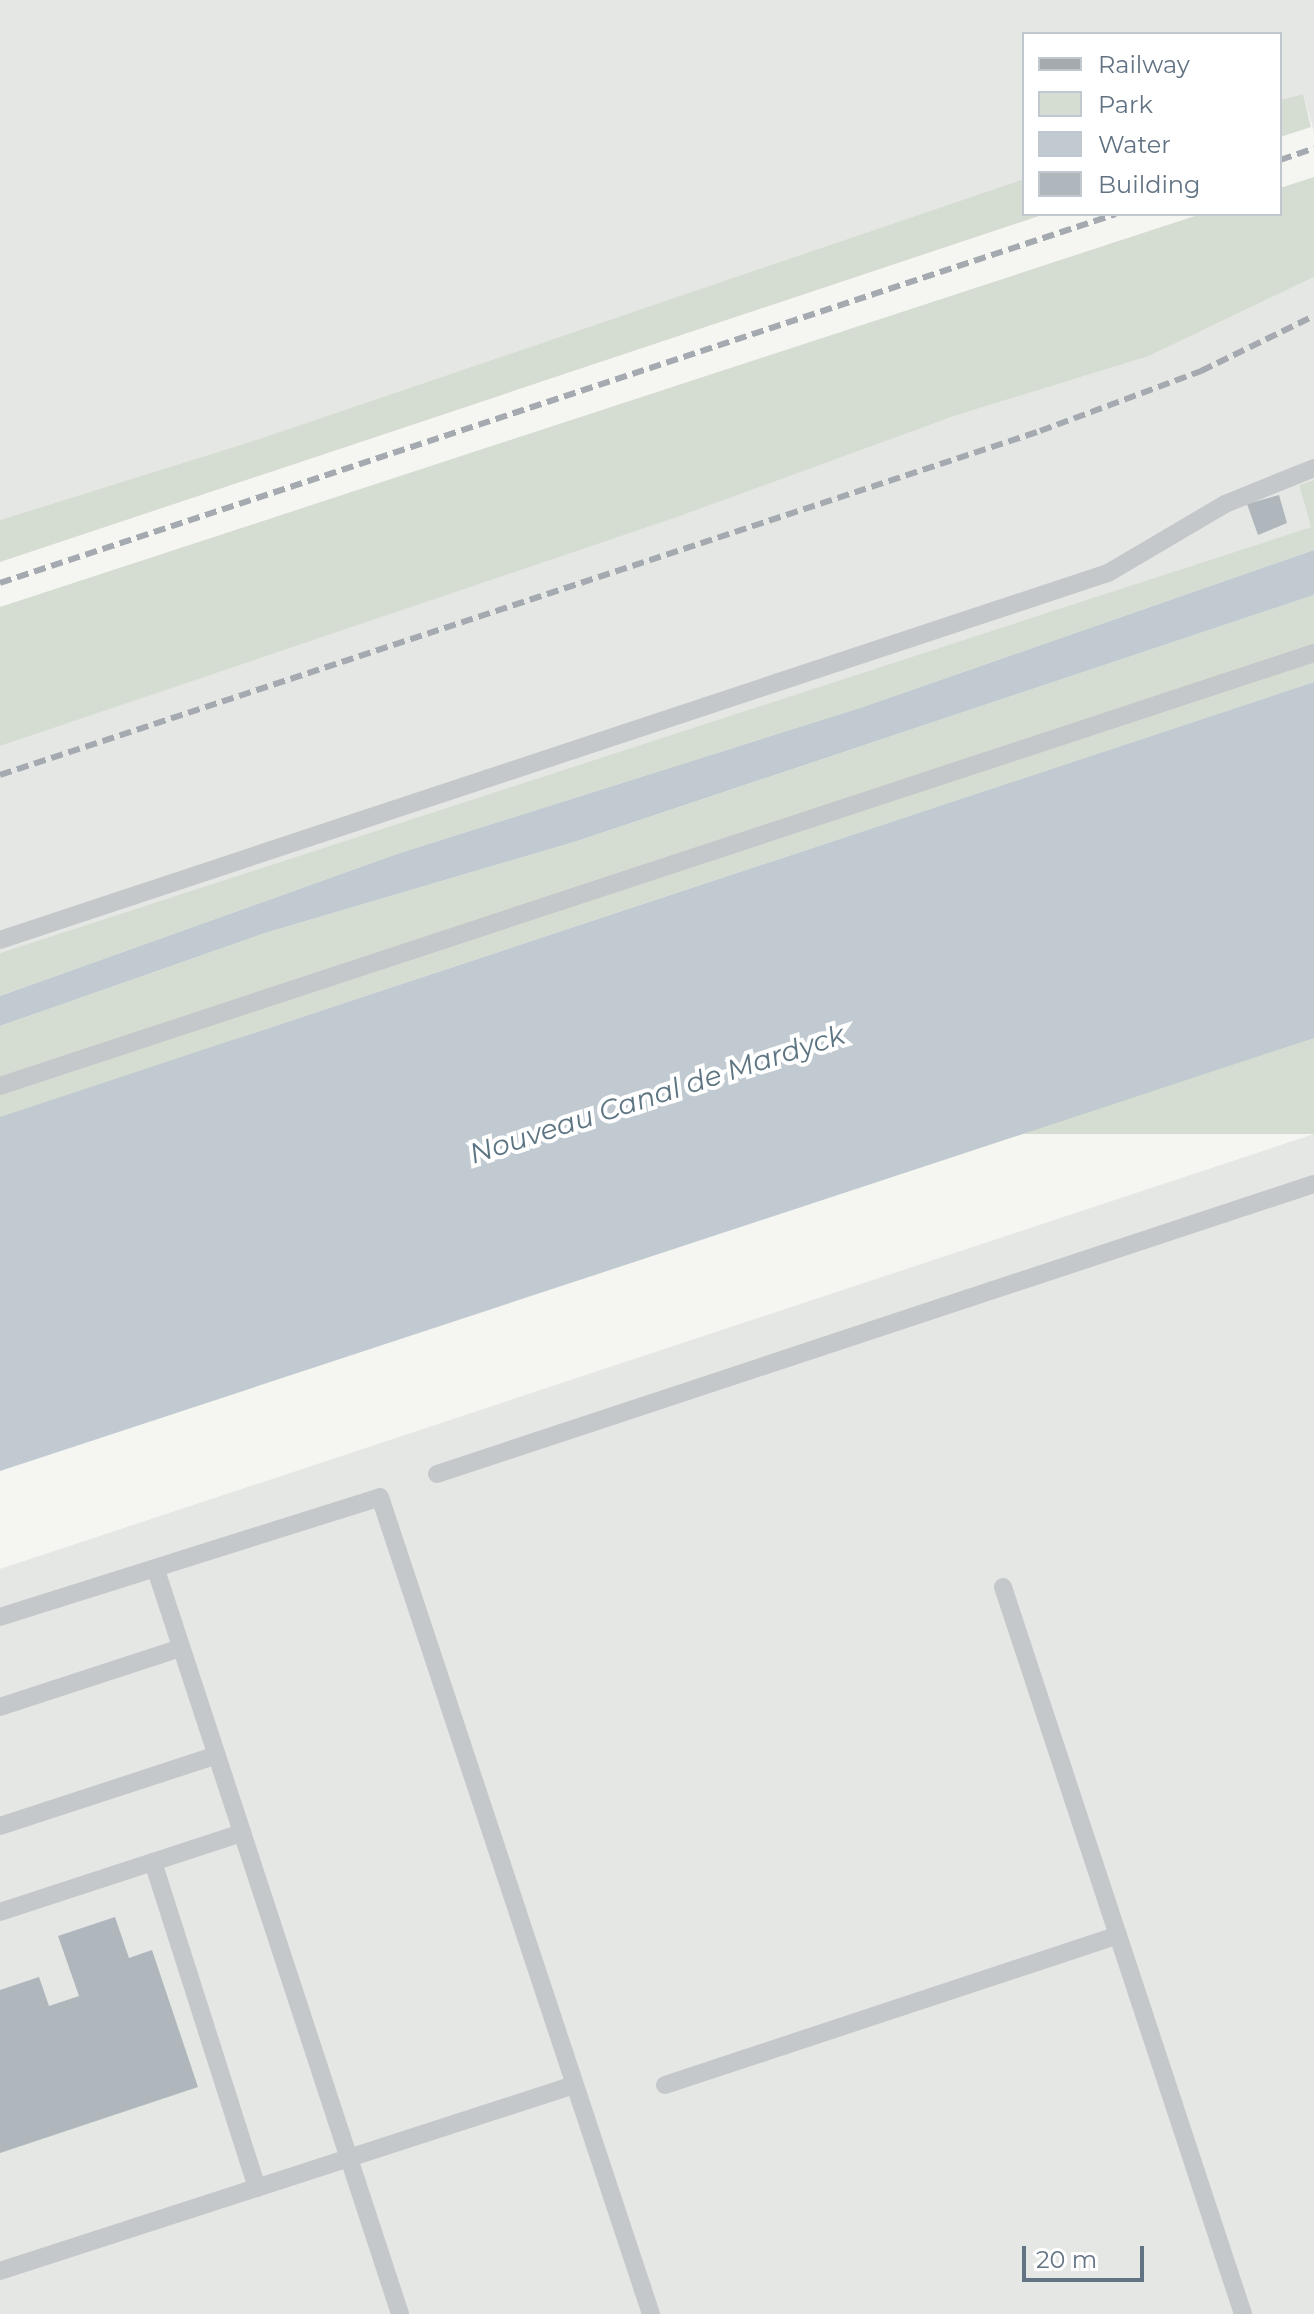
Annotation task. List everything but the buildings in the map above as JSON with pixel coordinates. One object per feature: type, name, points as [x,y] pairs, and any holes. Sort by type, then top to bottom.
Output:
[{"type":"lane","points":[[0,940],[1108,573],[1225,504],[1314,468]]},
{"type":"lane","points":[[0,1086],[1314,653]]},
{"type":"lane","points":[[437,1474],[1314,1184]]},
{"type":"lane","points":[[0,1617],[380,1497],[651,2314]]},
{"type":"lane","points":[[156,1570],[400,2314]]},
{"type":"lane","points":[[1003,1587],[1243,2314]]},
{"type":"lane","points":[[0,1707],[181,1648]]},
{"type":"lane","points":[[0,1826],[217,1755]]},
{"type":"lane","points":[[0,1912],[242,1833]]},
{"type":"lane","points":[[153,1862],[257,2188]]},
{"type":"lane","points":[[665,2085],[1118,1935]]},
{"type":"lane","points":[[0,2271],[574,2085]]},
{"type":"shaded area","points":[[0,0],[1314,0],[1314,132],[1303,94],[1282,99],[1282,32],[1022,32],[1022,180],[262,438],[0,520]]},
{"type":"shaded area","points":[[1314,277],[1314,480],[1299,485],[1311,527],[0,953],[0,746],[954,416],[1149,356]]},
{"type":"shaded area","points":[[1314,1134],[1314,2314],[0,2314],[0,1569]]},
{"type":"green space","points":[[1303,94],[1311,127],[1282,136],[1282,99]]},
{"type":"green space","points":[[1314,177],[1314,277],[1149,356],[954,416],[674,518],[0,746],[0,607],[1195,216],[1282,216],[1282,187]]},
{"type":"green space","points":[[1022,180],[1022,216],[1039,216],[0,562],[0,520],[262,438]]},
{"type":"green space","points":[[1314,480],[1314,550],[863,707],[397,854],[0,996],[0,953],[1311,527],[1299,485]]},
{"type":"green space","points":[[1314,595],[1314,682],[0,1117],[0,1026],[265,933],[574,842]]},
{"type":"green space","points":[[0,1038],[1314,1038],[1314,1134],[0,1134]]},
{"type":"water","points":[[1314,550],[1314,595],[574,842],[265,933],[0,1026],[0,996],[397,854],[863,707]]},
{"type":"water","name":"Nouveau Canal de Mardyck","points":[[1314,682],[1314,1038],[0,1471],[0,1117]]},
{"type":"railway","points":[[1282,159],[1314,148]]},
{"type":"railway","points":[[0,583],[1110,216]]},
{"type":"railway","points":[[0,775],[1040,431],[1201,371],[1314,316]]}]
